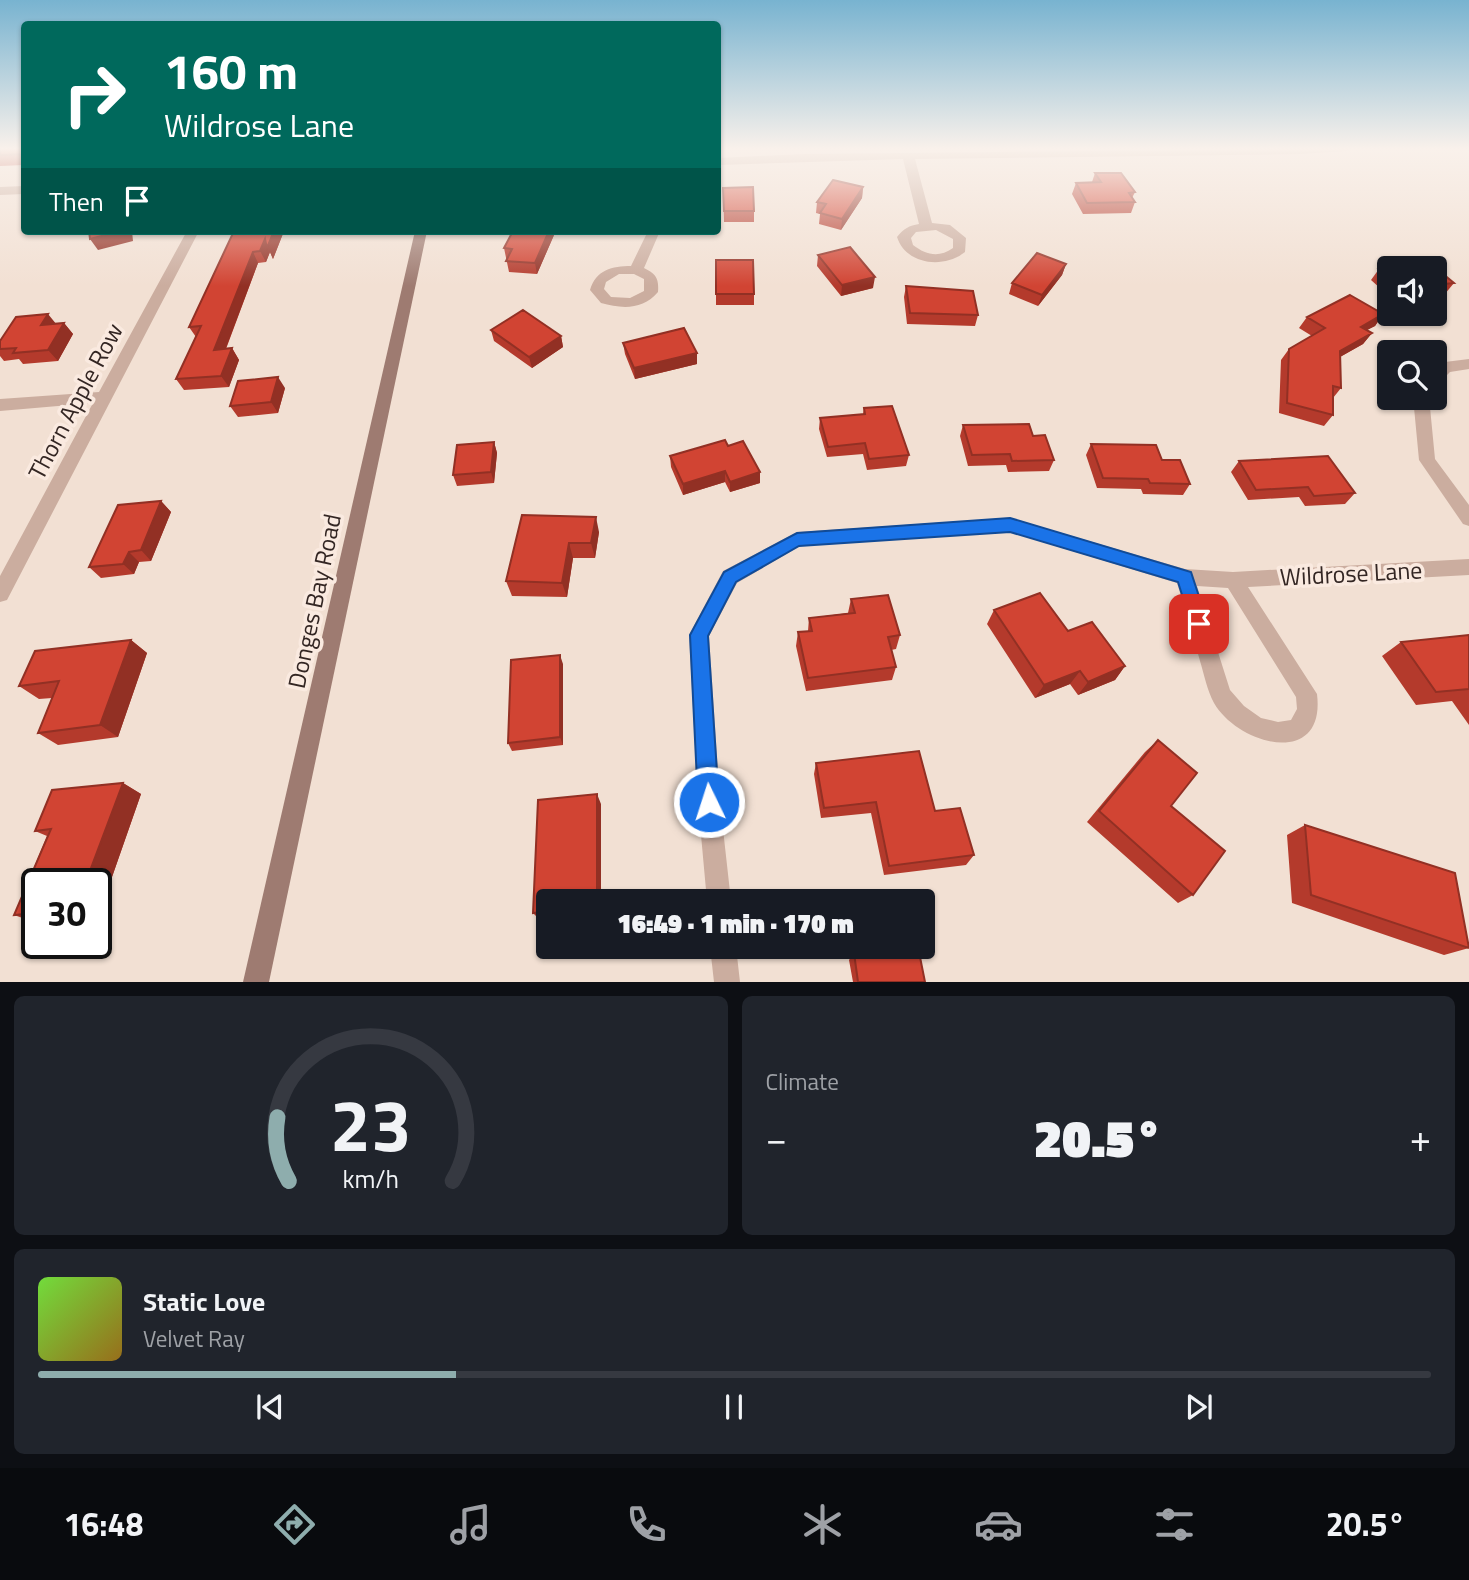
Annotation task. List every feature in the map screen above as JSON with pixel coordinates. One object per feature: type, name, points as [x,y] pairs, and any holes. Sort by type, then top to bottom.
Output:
[{"type":"street","points":[[918,194],[926,226]]},
{"type":"street","name":"Thorn Apple Row","points":[[0,594],[191,235]]},
{"type":"street","name":"Donges Bay Road","points":[[256,982],[420,235]]},
{"type":"street","points":[[636,270],[652,235]]},
{"type":"street","points":[[1447,367],[1469,364]]},
{"type":"street","points":[[0,405],[104,397]]},
{"type":"street","points":[[1422,410],[1427,460],[1469,519]]},
{"type":"street","name":"Wildrose Lane","points":[[718,889],[709,802],[699,635],[730,577],[797,539],[1010,525],[1185,577],[1233,580],[1469,566]]},
{"type":"street","name":"Wildrose Lane","points":[[1185,577],[1226,701],[1243,719],[1258,728],[1288,732],[1300,727],[1307,719],[1309,707],[1306,694],[1233,580]]},
{"type":"street","points":[[724,959],[727,982]]},
{"type":"building","points":[[723,194],[753,194],[754,211],[724,211]]},
{"type":"building","points":[[823,194],[859,194],[842,219],[820,213],[826,204],[817,202]]},
{"type":"building","points":[[1082,194],[1130,194],[1135,202],[1087,203]]},
{"type":"building","points":[[90,235],[106,235],[90,239]]},
{"type":"building","points":[[232,235],[272,235],[267,248],[265,239],[260,251],[253,252],[214,350],[232,348],[221,376],[176,379],[201,326],[189,327]]},
{"type":"building","points":[[511,235],[547,235],[535,263],[506,261],[512,249],[504,248]]},
{"type":"building","points":[[850,247],[875,277],[842,285],[818,255]]},
{"type":"building","points":[[1037,253],[1066,264],[1042,295],[1012,283]]},
{"type":"building","points":[[716,260],[753,260],[754,294],[716,294]]},
{"type":"building","points":[[906,286],[973,291],[978,315],[910,313]]},
{"type":"building","points":[[1350,295],[1377,311],[1377,318],[1361,327],[1372,333],[1340,351],[1341,388],[1333,386],[1333,415],[1287,403],[1289,349],[1325,328],[1307,317]]},
{"type":"building","points":[[523,310],[561,336],[529,357],[491,330]]},
{"type":"building","points":[[48,314],[41,325],[64,323],[48,350],[13,353],[16,348],[0,349],[0,341],[16,317]]},
{"type":"building","points":[[684,328],[697,353],[634,368],[623,343]]},
{"type":"building","points":[[278,377],[271,402],[230,406],[238,381]]},
{"type":"building","points":[[892,406],[909,455],[869,459],[865,443],[828,447],[820,418],[865,414],[864,408]]},
{"type":"building","points":[[1029,424],[1033,436],[1045,435],[1054,460],[1012,461],[1010,454],[972,455],[963,425]]},
{"type":"building","points":[[725,440],[728,446],[743,441],[760,472],[730,482],[725,471],[683,484],[670,456]]},
{"type":"building","points":[[494,442],[491,472],[453,475],[457,445]]},
{"type":"building","points":[[1091,444],[1156,445],[1162,460],[1180,460],[1190,484],[1103,478]]},
{"type":"building","points":[[1328,456],[1355,493],[1314,496],[1308,487],[1256,490],[1239,461]]},
{"type":"building","points":[[161,501],[141,550],[129,552],[123,564],[89,567],[118,505]]},
{"type":"building","points":[[522,515],[596,517],[591,543],[569,543],[562,583],[506,581]]},
{"type":"building","points":[[1040,593],[1068,631],[1092,622],[1125,666],[1088,682],[1080,671],[1044,685],[994,610]]},
{"type":"building","points":[[888,595],[900,635],[888,637],[896,667],[808,678],[798,632],[812,631],[809,618],[855,613],[851,599]]},
{"type":"building","points":[[1469,635],[1469,689],[1436,692],[1401,642]]},
{"type":"building","points":[[131,640],[100,725],[38,733],[59,681],[19,686],[35,651]]},
{"type":"building","points":[[560,655],[560,737],[508,743],[511,660]]},
{"type":"building","points":[[1158,740],[1197,773],[1171,806],[1225,851],[1193,895],[1099,811]]},
{"type":"building","points":[[919,751],[935,811],[960,808],[974,855],[889,866],[876,802],[824,808],[816,763]]},
{"type":"building","points":[[123,783],[91,868],[34,868],[51,829],[35,831],[52,790]]},
{"type":"building","points":[[597,794],[597,889],[536,889],[536,913],[533,913],[538,800]]},
{"type":"building","points":[[1305,825],[1455,873],[1469,948],[1311,895]]},
{"type":"building","points":[[21,899],[21,914],[14,915]]},
{"type":"building","points":[[855,959],[920,959],[925,982],[858,982]]},
{"type":"route","points":[[709,802],[699,635],[730,577],[797,539],[1010,525],[1185,577],[1199,624]]}]
